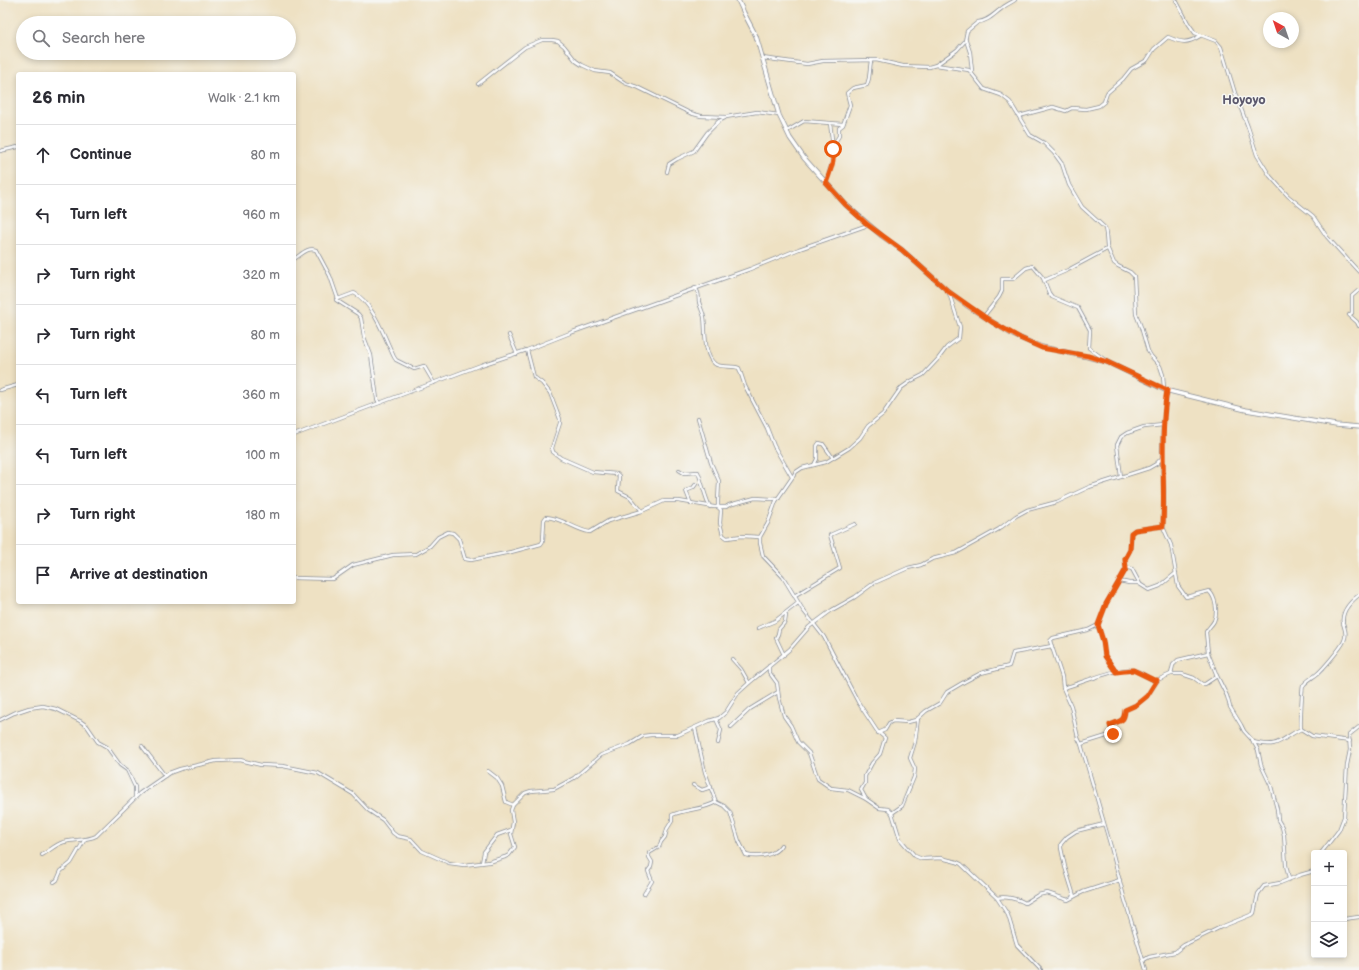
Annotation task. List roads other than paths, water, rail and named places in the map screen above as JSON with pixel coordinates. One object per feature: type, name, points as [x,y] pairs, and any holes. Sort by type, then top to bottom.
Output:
[{"type":"street","points":[[738,0],[756,36],[779,115],[794,144],[804,158],[846,205],[868,225],[902,250],[949,292],[1020,338],[1042,348],[1088,356],[1107,362],[1166,390],[1246,410],[1336,425],[1359,427]]},
{"type":"street","points":[[1015,0],[987,20],[978,22],[967,31],[966,40],[970,52],[972,72],[978,83],[984,89],[1001,95],[1007,99],[1030,135],[1046,145],[1062,164],[1069,185],[1082,206],[1105,228],[1107,249],[1116,265],[1130,272],[1134,276],[1136,314],[1148,351],[1160,366],[1166,390],[1162,458],[1164,495],[1163,526],[1171,545],[1178,586],[1186,597],[1206,590],[1211,593],[1214,598],[1216,611],[1214,620],[1206,632],[1208,653],[1227,696],[1232,712],[1258,750],[1263,770],[1271,786],[1277,809],[1278,820],[1284,835],[1286,865],[1289,879]]},
{"type":"street","points":[[1176,0],[1192,29],[1200,36],[1216,41],[1221,47],[1234,93],[1257,155],[1270,176],[1288,196],[1313,216],[1327,237],[1359,272]]},
{"type":"street","points":[[1019,116],[1053,107],[1066,111],[1072,108],[1086,109],[1099,106],[1104,102],[1107,94],[1131,69],[1147,60],[1154,49],[1166,38],[1168,37],[1188,42],[1200,36]]},
{"type":"street","points":[[478,84],[525,47],[542,40],[552,40],[558,41],[564,46],[576,61],[582,65],[595,71],[610,73],[625,83],[637,87],[686,111],[702,116],[726,117],[755,112],[779,115]]},
{"type":"street","points":[[762,58],[807,64],[823,61],[880,61],[906,66],[929,67],[936,65],[957,50],[966,40]]},
{"type":"street","points":[[833,145],[839,136],[839,128],[843,124],[850,105],[847,93],[854,88],[867,85],[871,78],[871,61]]},
{"type":"street","points":[[936,65],[967,69],[972,72]]},
{"type":"street","points":[[772,115],[777,110]]},
{"type":"street","points":[[667,172],[670,164],[677,158],[694,151],[707,133],[719,121],[726,117]]},
{"type":"street","points":[[787,131],[804,121],[843,124]]},
{"type":"street","points":[[826,183],[834,155],[830,123]]},
{"type":"street","points":[[0,152],[16,148]]},
{"type":"street","points":[[296,434],[481,365],[517,354],[750,269],[799,249],[868,225]]},
{"type":"street","points":[[296,258],[306,251],[312,249],[316,250],[330,276],[338,299],[354,293],[358,296],[372,312],[386,338],[394,358],[414,369],[424,366],[434,383]]},
{"type":"street","points":[[1044,280],[1068,270],[1107,249]]},
{"type":"street","points":[[984,316],[1000,294],[1001,280],[1003,278],[1013,279],[1025,269],[1031,266],[1034,267],[1044,280],[1052,297],[1078,308],[1090,330],[1089,348],[1107,362]]},
{"type":"street","points":[[695,288],[700,296],[699,302],[704,320],[706,346],[710,357],[714,364],[718,366],[739,368],[745,386],[774,446],[792,476]]},
{"type":"street","points":[[1359,290],[1352,296],[1352,313],[1349,315],[1357,322],[1359,326]]},
{"type":"street","points":[[866,799],[861,790],[865,783],[865,778],[872,762],[880,754],[886,740],[884,736],[878,733],[858,702],[824,637],[798,603],[783,577],[762,556],[760,537],[768,523],[774,505],[792,476],[802,468],[826,462],[844,452],[860,438],[868,426],[888,408],[901,388],[923,375],[947,347],[959,338],[960,327],[949,292]]},
{"type":"street","points":[[336,300],[358,314],[361,318],[364,337],[371,355],[377,399],[379,403]]},
{"type":"street","points":[[509,335],[517,354]]},
{"type":"street","points":[[527,350],[534,377],[542,383],[550,393],[560,419],[552,448],[553,452],[562,458],[593,472],[617,474],[618,491],[630,497],[642,511]]},
{"type":"street","points":[[0,390],[16,386]]},
{"type":"street","points":[[698,418],[711,463],[719,481],[718,507],[721,510],[720,523],[725,536],[727,538],[742,536],[760,537]]},
{"type":"street","points":[[1121,477],[1117,447],[1121,437],[1127,433],[1144,427],[1163,425]]},
{"type":"street","points":[[814,465],[817,459],[817,446],[820,443],[823,444],[833,458]]},
{"type":"street","points":[[42,855],[58,844],[96,836],[144,790],[151,787],[165,776],[180,769],[216,761],[240,760],[261,765],[283,766],[313,772],[353,794],[368,810],[383,820],[393,833],[401,837],[411,839],[418,848],[427,854],[449,863],[464,865],[489,862],[505,857],[515,847],[512,838],[513,805],[527,792],[551,790],[571,780],[601,755],[630,744],[643,736],[678,735],[724,715],[738,693],[784,655],[814,623],[885,577],[932,559],[956,553],[1028,510],[1057,502],[1089,487],[1149,468],[1162,458]]},
{"type":"street","points":[[679,470],[684,473],[699,472],[705,489],[706,499],[710,507]]},
{"type":"street","points":[[691,504],[686,491],[693,488],[696,484]]},
{"type":"street","points":[[296,578],[333,579],[353,565],[393,555],[416,554],[430,546],[438,537],[448,532],[453,533],[459,539],[465,559],[471,560],[541,544],[543,541],[544,520],[546,517],[557,519],[590,532],[608,522],[642,511],[664,500],[710,507],[726,507],[731,504],[755,498],[779,498]]},
{"type":"street","points":[[794,596],[839,570],[840,567],[830,535],[855,524]]},
{"type":"street","points":[[1116,672],[1105,656],[1103,641],[1098,625],[1106,604],[1126,567],[1125,559],[1130,550],[1131,533],[1135,530],[1163,526]]},
{"type":"street","points":[[1126,567],[1132,569],[1140,584],[1147,590],[1153,590],[1176,573]]},
{"type":"street","points":[[1119,581],[1140,584]]},
{"type":"street","points":[[1301,729],[1303,686],[1321,670],[1344,642],[1346,634],[1343,623],[1344,612],[1351,602],[1359,595]]},
{"type":"street","points":[[758,628],[775,621],[786,614],[798,603]]},
{"type":"street","points":[[784,655],[776,638],[779,629],[785,622],[786,614]]},
{"type":"street","points":[[1098,625],[1088,630],[1052,638],[1050,641],[1062,677],[1063,688],[1071,706],[1078,738],[1146,970]]},
{"type":"street","points":[[878,733],[885,730],[893,721],[908,722],[918,718],[940,703],[947,692],[958,685],[982,674],[1009,666],[1013,653],[1052,646]]},
{"type":"street","points":[[1171,674],[1173,665],[1178,660],[1208,653]]},
{"type":"street","points":[[732,659],[741,669],[749,683]]},
{"type":"street","points":[[769,666],[769,672],[777,683],[784,716],[792,728],[798,742],[808,753],[818,780],[831,788],[848,790],[866,799],[879,808],[888,809],[892,813],[900,839],[915,856],[922,860],[941,858],[961,864],[1004,906],[1017,945],[1041,970]]},
{"type":"street","points":[[1063,688],[1116,672],[1133,670],[1157,680]]},
{"type":"street","points":[[1081,744],[1113,734],[1110,725],[1123,719],[1125,717],[1125,710],[1136,705],[1147,696],[1157,680],[1171,674],[1186,675],[1194,678],[1202,684],[1205,684],[1217,676]]},
{"type":"street","points":[[731,727],[750,709],[778,692]]},
{"type":"street","points":[[0,720],[29,708],[43,706],[56,709],[84,723],[90,729],[98,742],[107,748],[120,765],[127,770],[135,787],[135,798]]},
{"type":"street","points":[[892,813],[902,806],[914,777],[915,769],[910,758],[915,742],[918,718]]},
{"type":"street","points":[[716,719],[721,730],[718,742]]},
{"type":"street","points":[[1323,850],[1339,830],[1344,817],[1347,765],[1350,750],[1350,733],[1359,727]]},
{"type":"street","points":[[695,728],[705,772],[716,802],[724,806],[731,813],[739,841],[746,855],[764,855],[778,850],[780,845]]},
{"type":"street","points":[[1253,741],[1259,743],[1277,743],[1301,729]]},
{"type":"street","points":[[1301,729],[1312,736],[1350,741]]},
{"type":"street","points":[[142,746],[165,776]]},
{"type":"street","points":[[488,771],[499,780],[504,790],[506,802],[513,805]]},
{"type":"street","points":[[693,785],[702,790],[711,787]]},
{"type":"street","points":[[644,894],[652,882],[648,870],[652,862],[649,857],[649,853],[658,847],[660,842],[666,837],[667,829],[672,821],[672,815],[705,807],[716,802]]},
{"type":"street","points":[[1074,896],[1065,867],[1061,844],[1076,830],[1104,824]]},
{"type":"street","points":[[482,863],[484,852],[497,835],[512,829]]},
{"type":"street","points":[[54,882],[57,880],[61,871],[71,863],[86,839]]},
{"type":"street","points":[[1144,960],[1149,957],[1175,952],[1216,929],[1254,914],[1258,894],[1262,888],[1311,872]]},
{"type":"street","points":[[997,898],[1008,897],[1013,900],[1021,900],[1025,903],[1038,895],[1047,893],[1068,900],[1074,896],[1120,880]]},
{"type":"street","points":[[1347,919],[1359,917]]},
{"type":"district","name":"Hoyoyo","points":[[1244,100]]}]
